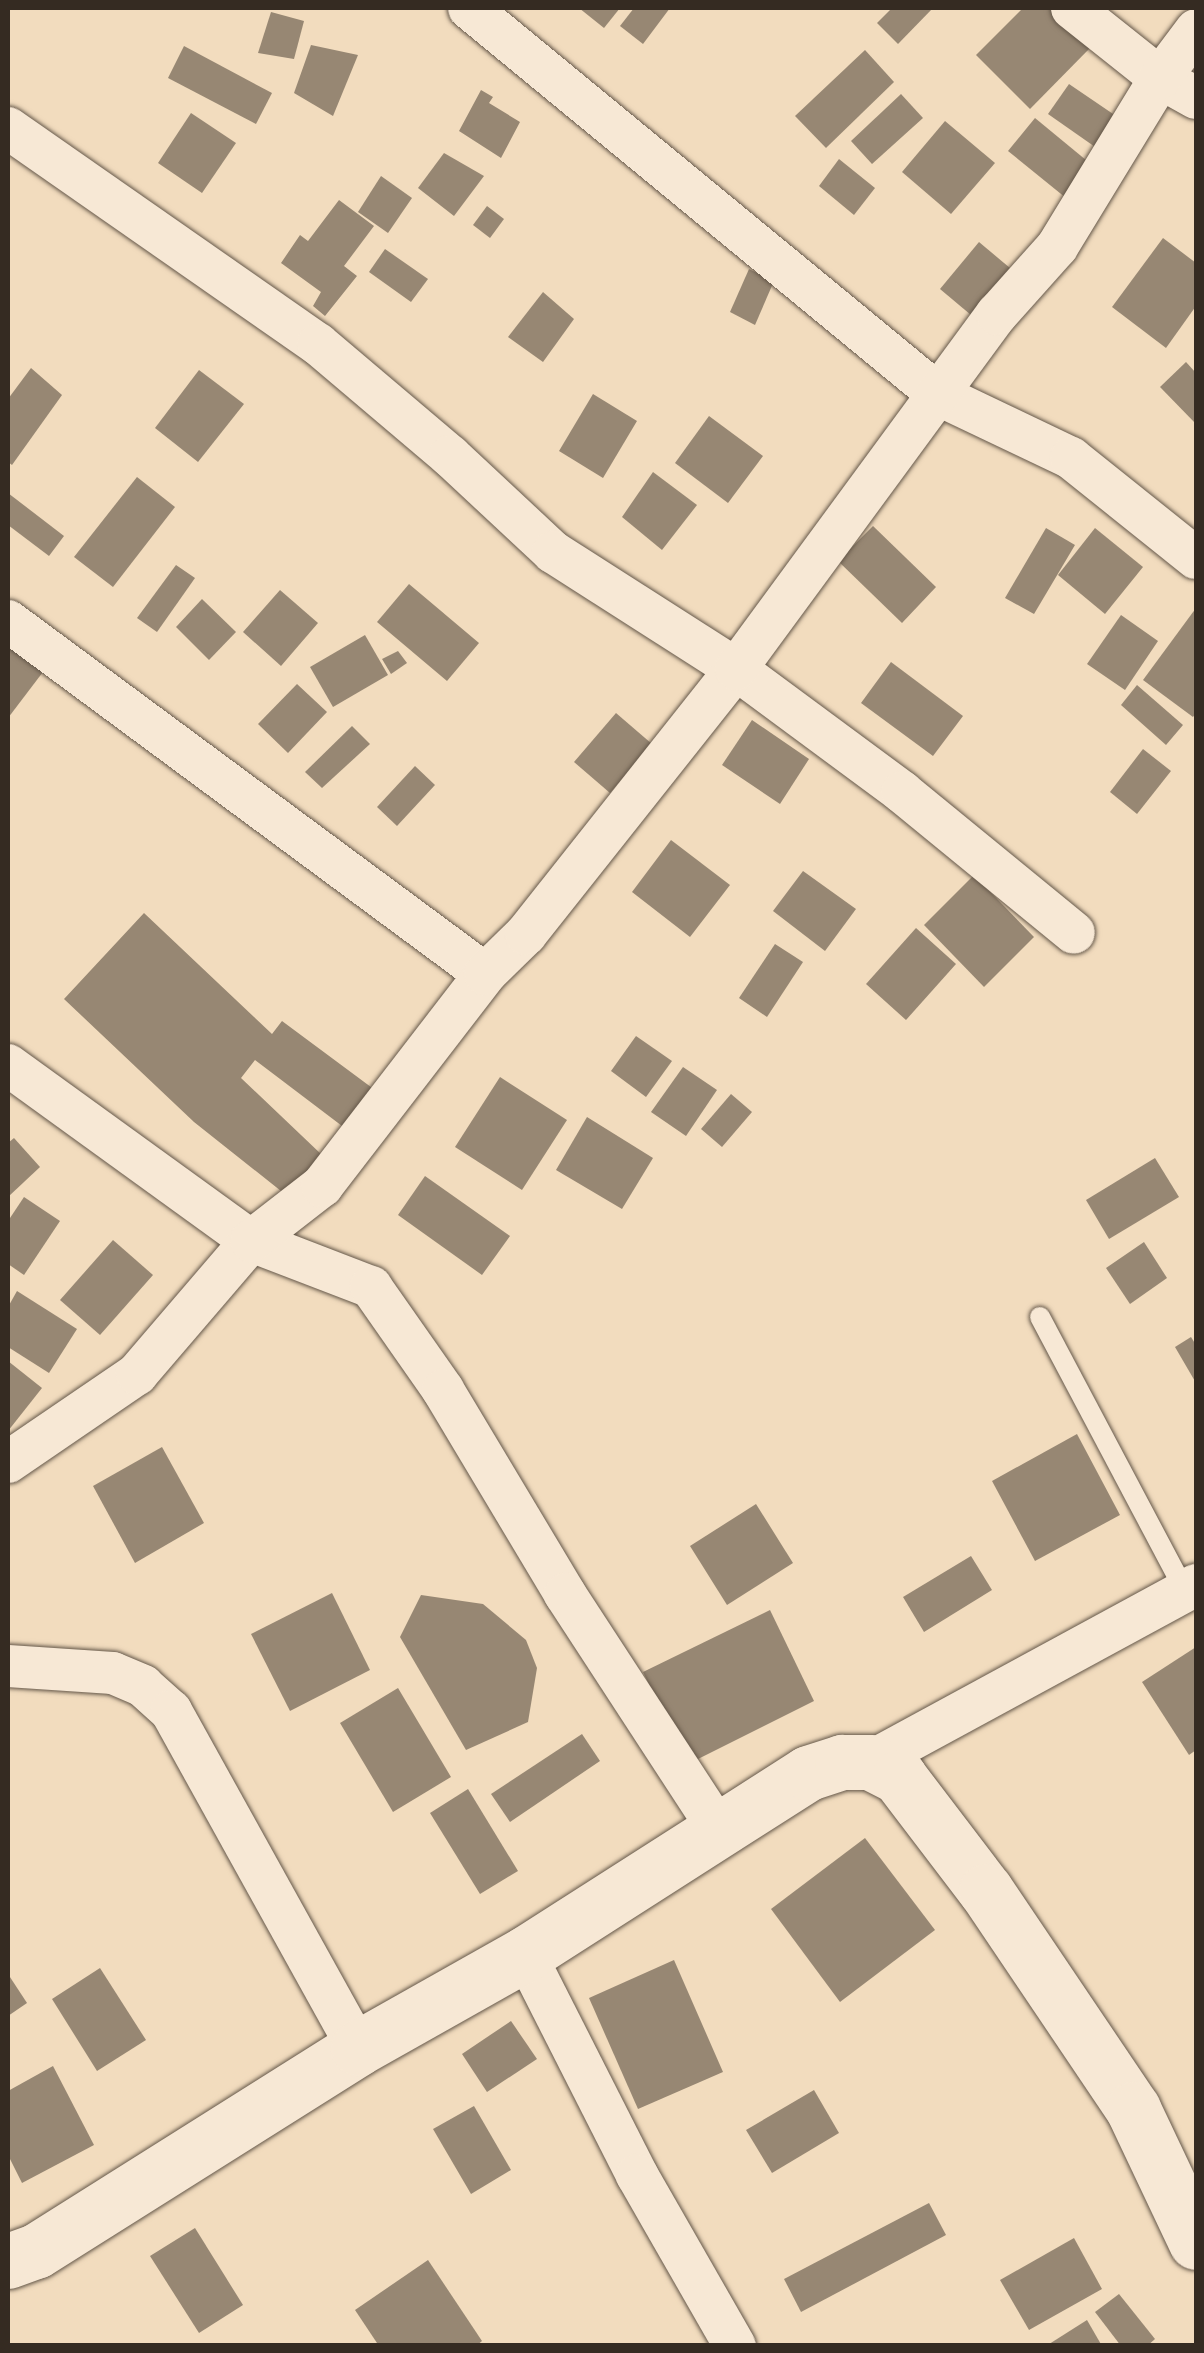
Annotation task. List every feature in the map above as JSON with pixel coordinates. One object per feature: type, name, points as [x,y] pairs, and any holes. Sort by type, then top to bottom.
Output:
[{"type":"main road","points":[[8,2261],[36,2251],[358,2048],[525,1954],[808,1773],[842,1762],[870,1762],[899,1777],[986,1891],[1133,2109],[1196,2242]]},
{"type":"street","points":[[469,8],[940,395],[1071,458],[1196,558]]},
{"type":"street","points":[[1072,8],[1178,88]]},
{"type":"street","points":[[8,1462],[137,1374],[251,1241],[322,1186],[485,974],[526,934],[736,669],[996,314],[1057,246],[1178,88],[1196,30]]},
{"type":"street","points":[[8,128],[318,344],[450,456],[553,552],[736,669],[902,792],[1074,932]]},
{"type":"street","points":[[8,621],[485,974]]},
{"type":"street","points":[[8,1065],[251,1241],[371,1287],[444,1390],[564,1594],[719,1830]]},
{"type":"street","points":[[870,1762],[1191,1588]]},
{"type":"street","points":[[8,1666],[113,1674],[143,1686],[171,1712],[358,2048]]},
{"type":"street","points":[[525,1954],[637,2175],[735,2346]]},
{"type":"lane","points":[[1040,1317],[1191,1588]]},
{"type":"building","points":[[579,8],[620,8],[604,28]]},
{"type":"building","points":[[634,8],[670,8],[643,44],[620,26]]},
{"type":"building","points":[[892,8],[933,8],[898,44],[877,23]]},
{"type":"building","points":[[1023,8],[1050,8],[1090,48],[1030,109],[976,55]]},
{"type":"building","points":[[271,12],[304,21],[294,59],[258,53]]},
{"type":"building","points":[[311,45],[358,55],[333,116],[294,93]]},
{"type":"building","points":[[184,46],[272,93],[256,124],[168,78]]},
{"type":"building","points":[[865,50],[894,82],[826,148],[795,116]]},
{"type":"building","points":[[1069,84],[1119,118],[1098,149],[1048,114]]},
{"type":"building","points":[[481,90],[493,97],[489,103],[520,122],[501,158],[459,131]]},
{"type":"building","points":[[901,94],[923,118],[872,164],[851,141]]},
{"type":"building","points":[[191,113],[236,143],[202,193],[158,163]]},
{"type":"building","points":[[1035,118],[1092,165],[1066,198],[1008,151]]},
{"type":"building","points":[[945,121],[995,163],[951,214],[902,172]]},
{"type":"building","points":[[444,153],[484,176],[454,216],[418,188]]},
{"type":"building","points":[[839,159],[875,188],[854,215],[819,186]]},
{"type":"building","points":[[381,176],[412,198],[388,233],[358,212]]},
{"type":"building","points":[[339,200],[374,226],[344,266],[357,276],[325,316],[313,306],[321,292],[281,263],[300,235],[308,241]]},
{"type":"building","points":[[487,206],[504,219],[490,238],[473,225]]},
{"type":"building","points":[[1163,238],[1196,263],[1196,306],[1166,348],[1112,307]]},
{"type":"building","points":[[979,242],[1010,268],[971,315],[940,289]]},
{"type":"building","points":[[385,249],[428,279],[411,302],[369,272]]},
{"type":"building","points":[[749,269],[774,281],[755,325],[730,312]]},
{"type":"building","points":[[543,292],[574,319],[543,362],[508,337]]},
{"type":"building","points":[[1186,362],[1196,373],[1196,424],[1160,387]]},
{"type":"building","points":[[31,368],[62,395],[12,465],[8,462],[8,399]]},
{"type":"building","points":[[199,370],[244,404],[198,462],[155,428]]},
{"type":"building","points":[[593,394],[637,421],[603,478],[559,451]]},
{"type":"building","points":[[709,416],[763,456],[728,503],[675,463]]},
{"type":"building","points":[[653,472],[697,505],[662,550],[622,517]]},
{"type":"building","points":[[137,477],[175,507],[113,587],[74,557]]},
{"type":"building","points":[[8,493],[64,536],[49,556],[8,525]]},
{"type":"building","points":[[873,526],[936,587],[902,623],[838,561]]},
{"type":"building","points":[[1046,528],[1075,545],[1034,614],[1005,598]]},
{"type":"building","points":[[1095,528],[1143,567],[1105,614],[1058,575]]},
{"type":"building","points":[[176,565],[195,578],[157,632],[137,618]]},
{"type":"building","points":[[409,584],[479,643],[447,681],[377,622]]},
{"type":"building","points":[[280,590],[318,623],[281,666],[243,632]]},
{"type":"building","points":[[202,599],[236,632],[209,660],[176,627]]},
{"type":"building","points":[[1196,608],[1196,713],[1193,717],[1143,680]]},
{"type":"building","points":[[1121,615],[1158,641],[1125,690],[1087,664]]},
{"type":"building","points":[[365,635],[388,675],[333,707],[310,667]]},
{"type":"building","points":[[8,640],[46,668],[8,718]]},
{"type":"building","points":[[398,651],[407,663],[391,674],[382,659]]},
{"type":"building","points":[[891,662],[963,716],[933,756],[861,703]]},
{"type":"building","points":[[297,684],[327,712],[288,753],[258,724]]},
{"type":"building","points":[[1137,685],[1183,725],[1166,745],[1121,705]]},
{"type":"building","points":[[616,713],[652,744],[610,793],[574,762]]},
{"type":"building","points":[[752,720],[809,759],[780,804],[722,765]]},
{"type":"building","points":[[352,726],[370,744],[322,788],[305,772]]},
{"type":"building","points":[[1143,749],[1171,771],[1137,814],[1110,792]]},
{"type":"building","points":[[415,766],[435,785],[397,826],[377,807]]},
{"type":"building","points":[[671,840],[730,885],[690,937],[632,892]]},
{"type":"building","points":[[803,871],[856,909],[825,951],[773,911]]},
{"type":"building","points":[[974,875],[1034,937],[984,987],[924,925]]},
{"type":"building","points":[[144,913],[272,1034],[282,1021],[379,1093],[350,1132],[255,1060],[241,1078],[322,1155],[286,1195],[194,1122],[64,999]]},
{"type":"building","points":[[916,928],[956,964],[906,1020],[866,984]]},
{"type":"building","points":[[775,944],[803,962],[767,1017],[739,998]]},
{"type":"building","points":[[636,1036],[672,1061],[646,1097],[611,1071]]},
{"type":"building","points":[[683,1067],[717,1090],[686,1136],[651,1112]]},
{"type":"building","points":[[500,1077],[567,1120],[522,1190],[455,1147]]},
{"type":"building","points":[[731,1094],[752,1112],[722,1147],[701,1129]]},
{"type":"building","points":[[587,1117],[653,1158],[622,1209],[556,1170]]},
{"type":"building","points":[[14,1138],[40,1167],[8,1197],[8,1143]]},
{"type":"building","points":[[1155,1158],[1179,1197],[1109,1239],[1086,1200]]},
{"type":"building","points":[[425,1176],[510,1236],[482,1275],[398,1215]]},
{"type":"building","points":[[24,1197],[60,1221],[24,1275],[8,1264],[8,1221]]},
{"type":"building","points":[[113,1240],[153,1275],[100,1335],[60,1300]]},
{"type":"building","points":[[1144,1242],[1167,1278],[1130,1304],[1106,1268]]},
{"type":"building","points":[[17,1291],[77,1329],[49,1373],[8,1347],[8,1307]]},
{"type":"building","points":[[1191,1337],[1196,1345],[1196,1383],[1175,1347]]},
{"type":"building","points":[[8,1361],[42,1388],[8,1431]]},
{"type":"building","points":[[1077,1434],[1120,1515],[1035,1561],[992,1481]]},
{"type":"building","points":[[162,1447],[204,1523],[135,1563],[93,1486]]},
{"type":"building","points":[[756,1504],[793,1563],[727,1605],[690,1546]]},
{"type":"building","points":[[971,1556],[992,1590],[924,1632],[903,1597]]},
{"type":"building","points":[[332,1593],[370,1670],[290,1711],[251,1634]]},
{"type":"building","points":[[421,1595],[483,1604],[526,1640],[537,1668],[528,1722],[466,1750],[400,1637]]},
{"type":"building","points":[[770,1610],[814,1701],[688,1764],[643,1672]]},
{"type":"building","points":[[1196,1647],[1196,1750],[1189,1755],[1142,1682]]},
{"type":"building","points":[[398,1688],[451,1777],[393,1812],[340,1723]]},
{"type":"building","points":[[582,1734],[600,1761],[510,1822],[491,1794]]},
{"type":"building","points":[[468,1789],[518,1871],[480,1894],[430,1813]]},
{"type":"building","points":[[865,1838],[935,1930],[840,2002],[771,1909]]},
{"type":"building","points":[[674,1960],[723,2072],[638,2109],[589,1998]]},
{"type":"building","points":[[100,1968],[146,2040],[97,2071],[52,1999]]},
{"type":"building","points":[[8,1974],[27,2003],[8,2016]]},
{"type":"building","points":[[511,2021],[537,2059],[487,2092],[462,2054]]},
{"type":"building","points":[[53,2066],[94,2145],[22,2183],[8,2155],[8,2091]]},
{"type":"building","points":[[814,2090],[839,2133],[772,2173],[746,2130]]},
{"type":"building","points":[[474,2106],[511,2170],[471,2194],[433,2129]]},
{"type":"building","points":[[929,2203],[946,2235],[801,2312],[784,2279]]},
{"type":"building","points":[[195,2228],[243,2305],[199,2333],[150,2256]]},
{"type":"building","points":[[1074,2238],[1102,2289],[1029,2330],[1000,2280]]},
{"type":"building","points":[[428,2260],[482,2341],[476,2346],[379,2346],[355,2310]]},
{"type":"building","points":[[1119,2294],[1155,2339],[1147,2346],[1121,2346],[1095,2312]]},
{"type":"building","points":[[1087,2320],[1102,2346],[1046,2346]]}]
